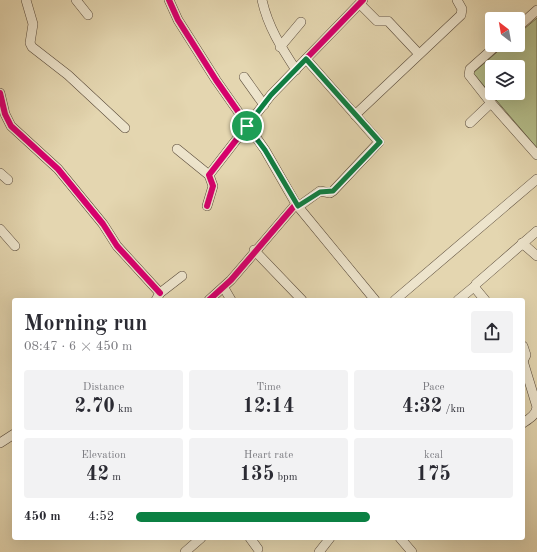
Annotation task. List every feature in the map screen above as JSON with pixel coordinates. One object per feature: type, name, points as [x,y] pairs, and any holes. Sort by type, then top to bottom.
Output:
[{"type":"street","points":[[26,0],[33,24],[30,43],[32,47],[68,75],[125,128]]},
{"type":"street","points":[[76,0],[88,15]]},
{"type":"street","points":[[169,0],[178,20],[247,126],[265,150],[297,205],[373,298]]},
{"type":"street","points":[[262,0],[268,22],[280,47],[296,70]]},
{"type":"street","points":[[355,115],[461,15],[462,9],[457,0]]},
{"type":"street","points":[[209,175],[264,105],[361,2],[377,21],[388,21],[419,54]]},
{"type":"street","points":[[525,21],[537,10]]},
{"type":"street","points":[[280,47],[301,22]]},
{"type":"street","points":[[489,52],[468,72],[491,104],[537,155]]},
{"type":"street","points":[[212,298],[224,288],[254,250],[297,205],[320,192],[333,191],[378,144],[378,139],[306,59]]},
{"type":"street","points":[[244,77],[264,105]]},
{"type":"street","points":[[0,93],[5,114],[11,126],[58,169],[103,224],[117,246],[158,297],[182,276]]},
{"type":"street","points":[[470,123],[491,104]]},
{"type":"street","points":[[177,149],[209,175],[213,186],[207,206]]},
{"type":"street","points":[[0,173],[8,180]]},
{"type":"street","points":[[397,298],[537,179]]},
{"type":"street","points":[[0,229],[15,246]]},
{"type":"street","points":[[460,298],[537,231]]},
{"type":"street","points":[[522,243],[537,256]]},
{"type":"street","points":[[254,250],[300,298]]},
{"type":"street","points":[[475,286],[484,298]]},
{"type":"street","points":[[224,288],[230,298]]},
{"type":"street","points":[[525,368],[537,407],[533,416],[525,422]]},
{"type":"street","points":[[0,443],[12,435]]},
{"type":"street","points":[[184,552],[199,540]]},
{"type":"street","points":[[251,540],[258,549]]},
{"type":"street","points":[[318,552],[328,540]]},
{"type":"street","points":[[402,540],[412,552]]},
{"type":"green space","points":[[537,18],[537,148],[496,100],[525,100],[525,60],[488,60],[497,52],[525,52],[525,28]]},
{"type":"green space","points":[[485,62],[485,87],[473,73]]},
{"type":"cycle path","points":[[169,0],[178,20],[216,80],[265,150],[296,204],[231,280],[211,298]]},
{"type":"cycle path","points":[[207,206],[213,186],[209,175],[271,95],[363,0]]},
{"type":"cycle path","points":[[0,93],[5,114],[11,126],[58,169],[103,224],[117,246],[160,293]]},
{"type":"route","points":[[306,59],[380,142],[333,191],[330,193],[324,191],[316,193],[298,206],[265,150],[247,126],[271,95],[306,59]]}]
